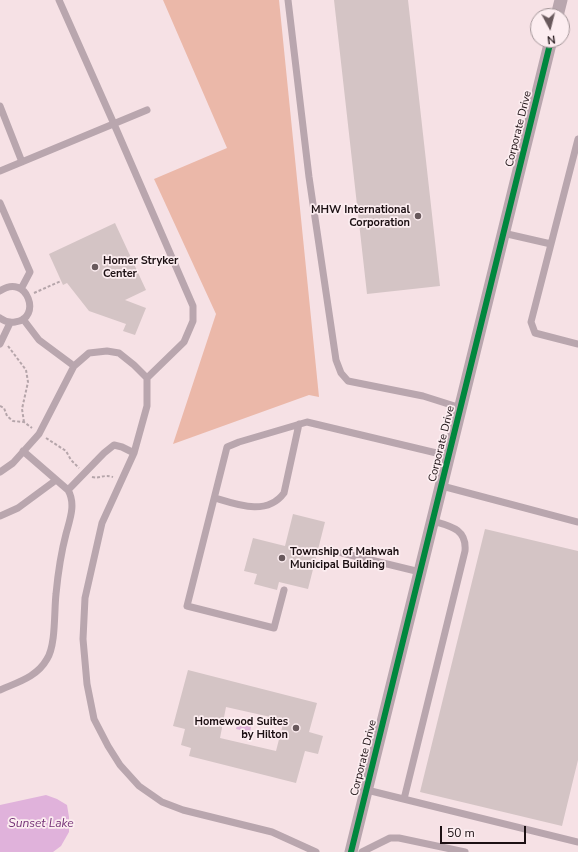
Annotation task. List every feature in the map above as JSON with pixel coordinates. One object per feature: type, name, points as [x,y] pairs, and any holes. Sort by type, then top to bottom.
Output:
[{"type":"street","name":"Corporate Drive","points":[[351,852],[549,48]]},
{"type":"lane","points":[[58,0],[193,306],[193,321],[184,342],[147,378]]},
{"type":"lane","points":[[288,0],[309,177],[336,360],[340,373],[348,381],[423,396],[461,408]]},
{"type":"lane","points":[[0,106],[22,162]]},
{"type":"lane","points":[[0,171],[147,110]]},
{"type":"lane","points":[[578,139],[531,322],[535,333],[578,344]]},
{"type":"lane","points":[[0,203],[30,272],[21,289]]},
{"type":"lane","points":[[503,233],[551,244]]},
{"type":"lane","points":[[0,291],[7,287],[21,289],[30,300],[28,314],[23,319],[17,322],[10,322],[0,318]]},
{"type":"lane","points":[[23,319],[39,340],[74,366]]},
{"type":"lane","points":[[1,342],[10,322]]},
{"type":"lane","points":[[0,472],[12,463],[39,434],[74,366],[89,353],[107,351],[119,354],[134,365],[147,378],[147,406],[134,453],[102,523],[85,598],[83,639],[87,684],[94,718],[108,746],[120,765],[139,786],[162,802],[183,810],[272,832],[316,852]]},
{"type":"lane","points":[[284,590],[274,628],[187,606],[227,447],[307,422],[449,456]]},
{"type":"lane","points":[[214,498],[245,507],[257,507],[272,504],[279,500],[284,493],[299,424]]},
{"type":"lane","points":[[68,490],[104,453],[114,445],[134,453]]},
{"type":"lane","points":[[0,690],[33,676],[40,670],[48,658],[53,641],[56,594],[61,554],[73,504],[72,497],[68,490],[23,451]]},
{"type":"lane","points":[[0,516],[18,508],[56,480]]},
{"type":"lane","points":[[442,486],[578,522]]},
{"type":"lane","points":[[404,799],[465,542],[463,536],[458,530],[433,521]]},
{"type":"lane","points":[[342,553],[420,572]]},
{"type":"lane","points":[[367,790],[578,842]]},
{"type":"lane","points":[[362,852],[390,838],[399,838],[465,852]]},
{"type":"path","points":[[28,296],[61,281]]},
{"type":"path","points":[[1,342],[12,351],[26,370],[28,382],[22,409],[24,422]]},
{"type":"path","points":[[0,406],[4,408],[7,416],[13,421],[24,422],[39,434],[66,451],[70,460],[84,473],[96,478],[107,475],[122,480]]},
{"type":"shaded area","points":[[163,0],[279,0],[319,397],[309,395],[173,444],[216,314],[154,179],[227,148]]},
{"type":"water","points":[[239,719],[252,722],[250,732],[236,729]]},
{"type":"water","name":"Sunset Lake","points":[[46,795],[67,805],[69,832],[61,846],[53,852],[0,852],[0,805]]},
{"type":"building","points":[[334,0],[408,0],[440,286],[367,294]]},
{"type":"building","name":"Homer Stryker Center","points":[[115,223],[146,290],[125,300],[146,308],[135,335],[123,331],[126,324],[89,311],[67,283],[63,285],[49,254]]},
{"type":"building","name":"Township of Mahwah Municipal Building","points":[[293,514],[325,522],[308,589],[279,582],[277,590],[254,584],[257,574],[244,571],[253,538],[285,546]]},
{"type":"building","points":[[485,529],[578,551],[578,760],[562,826],[420,792]]},
{"type":"building","name":"Homewood Suites by Hilton","points":[[188,670],[317,703],[309,732],[323,736],[318,754],[305,751],[296,783],[189,756],[191,748],[181,745],[185,729],[173,726]],"holes":[[[226,707],[284,720],[276,751],[220,738]]]},
{"type":"cycle path","points":[[351,852],[549,48]]},
{"type":"place","name":"MHW International Corporation","points":[[418,216]]},
{"type":"place","name":"Homer Stryker Center","points":[[95,267]]},
{"type":"place","name":"Township of Mahwah Municipal Building","points":[[282,558]]},
{"type":"place","name":"Homewood Suites by Hilton","points":[[296,728]]}]
